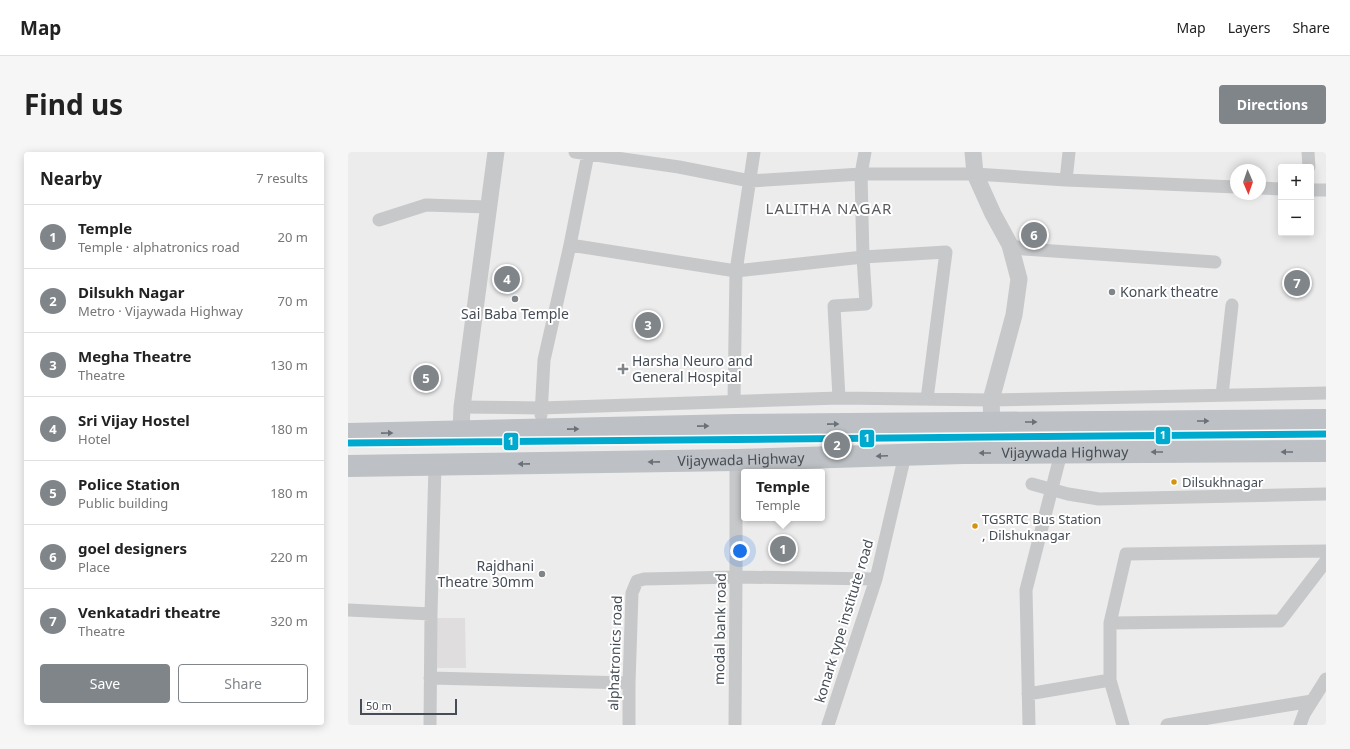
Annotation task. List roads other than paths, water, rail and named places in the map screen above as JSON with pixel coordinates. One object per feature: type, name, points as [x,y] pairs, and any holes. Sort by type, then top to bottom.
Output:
[{"type":"highway","points":[[348,434],[736,425],[1326,420]]},
{"type":"highway","points":[[492,431],[492,464]]},
{"type":"highway","name":"Vijaywada Highway","points":[[348,466],[736,460],[963,453],[1326,451]]},
{"type":"street","points":[[461,432],[462,407],[496,152]]},
{"type":"street","points":[[734,402],[736,271],[754,152]]},
{"type":"street","points":[[839,398],[834,306],[866,304],[861,174],[865,152]]},
{"type":"street","points":[[973,152],[975,174],[993,214],[1010,245],[1019,279],[1014,315],[991,400],[992,423]]},
{"type":"street","points":[[1066,180],[1069,152]]},
{"type":"street","points":[[1308,152],[1309,164]]},
{"type":"street","points":[[541,430],[544,360],[570,245],[581,153],[679,167],[750,182],[861,174],[975,174],[1066,180],[1230,187]]},
{"type":"street","points":[[1266,188],[1278,189]]},
{"type":"street","points":[[1314,190],[1326,190]]},
{"type":"street","points":[[379,220],[426,205],[488,207]]},
{"type":"street","points":[[570,245],[736,271],[863,257],[946,252],[927,400]]},
{"type":"street","points":[[1010,245],[1024,249],[1215,262]]},
{"type":"street","points":[[1222,395],[1232,305]]},
{"type":"street","points":[[462,407],[541,408],[839,398],[991,400],[1326,392]]},
{"type":"street","points":[[1028,725],[1026,590],[1061,453]]},
{"type":"street","name":"konark type institute road","points":[[828,725],[876,579],[905,455]]},
{"type":"street","name":"modal bank road","points":[[735,725],[736,460]]},
{"type":"street","points":[[430,725],[435,465]]},
{"type":"street","points":[[1032,484],[1068,494],[1099,499],[1326,494]]},
{"type":"street","points":[[1123,725],[1110,680],[1110,623],[1126,554],[1326,551]]},
{"type":"street","points":[[1110,623],[1280,621],[1326,561]]},
{"type":"street","name":"alphatronics road","points":[[629,725],[632,593],[637,581],[644,579],[736,577],[876,579]]},
{"type":"street","points":[[348,610],[431,614]]},
{"type":"street","points":[[430,678],[629,683]]},
{"type":"street","points":[[1300,725],[1304,714],[1326,679]]},
{"type":"street","points":[[1028,694],[1110,680]]},
{"type":"street","points":[[1167,725],[1213,721],[1312,701]]},
{"type":"place","name":"goel designers","points":[[1034,235]]},
{"type":"place","name":"Sri Vijay Hostel","points":[[507,279]]},
{"type":"place","name":"Venkatadri theatre","points":[[1297,283]]},
{"type":"place","name":"Konark theatre","points":[[1112,292]]},
{"type":"place","name":"Sai Baba Temple","points":[[515,299]]},
{"type":"place","name":"Megha Theatre","points":[[648,325]]},
{"type":"place","name":"Harsha Neuro and General Hospital","points":[[623,369]]},
{"type":"place","name":"Police Station","points":[[426,378]]},
{"type":"place","name":"Dilsukh Nagar","points":[[837,445]]},
{"type":"place","name":"Dilsukhnagar","points":[[1174,482]]},
{"type":"place","name":"TGSRTC Bus Station , Dilshuknagar","points":[[975,526]]},
{"type":"place","name":"Temple","points":[[783,549]]},
{"type":"place","name":"Rajdhani Theatre 30mm","points":[[542,574]]},
{"type":"district","name":"LALITHA NAGAR","points":[[829,209]]}]
